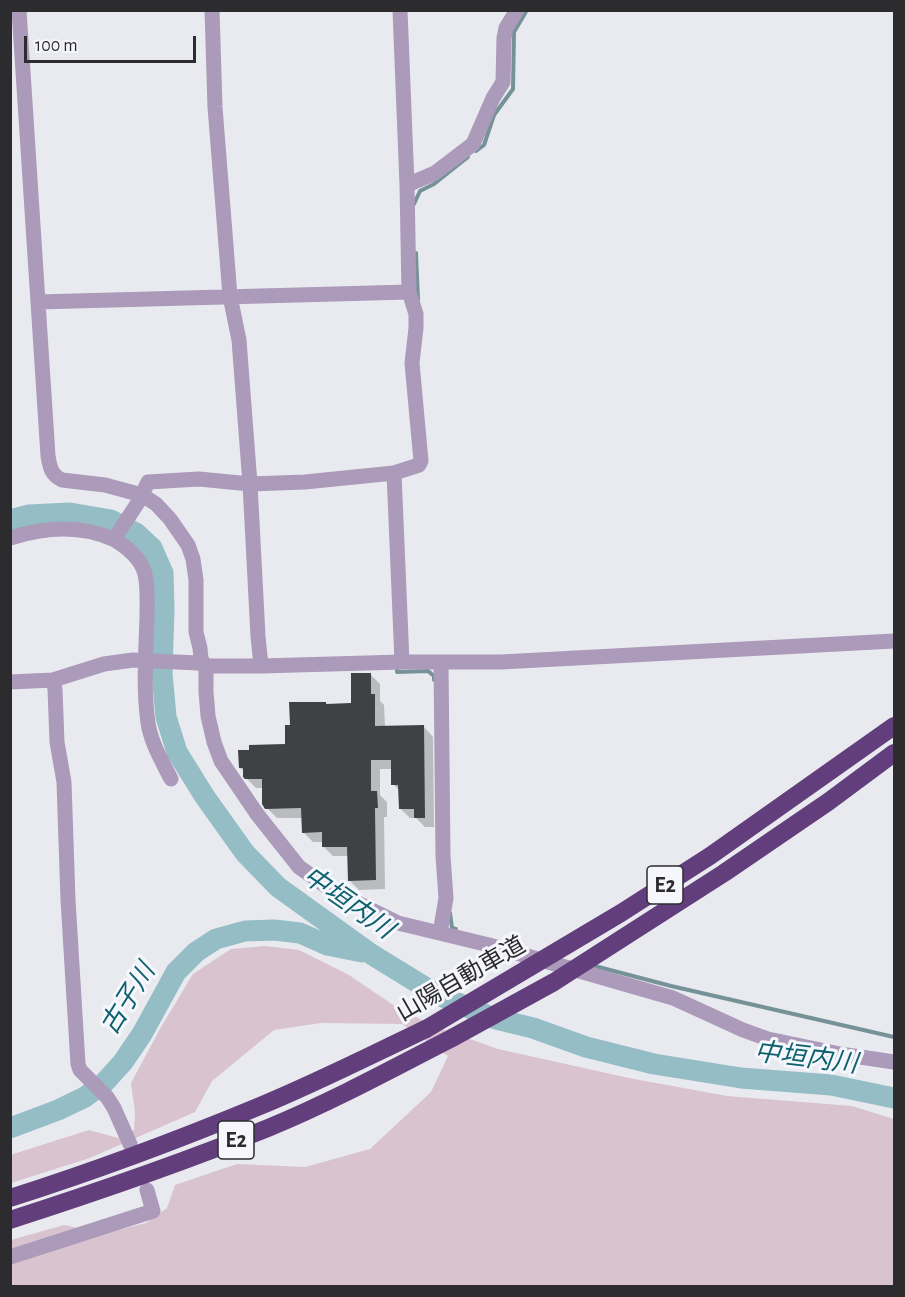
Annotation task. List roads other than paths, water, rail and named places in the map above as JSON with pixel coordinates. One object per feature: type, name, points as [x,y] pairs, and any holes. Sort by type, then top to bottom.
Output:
[{"type":"highway","name":"山陽自動車道","points":[[10,1198],[158,1146],[261,1106],[426,1029],[711,856],[894,726]]},
{"type":"highway","name":"山陽自動車道","points":[[10,1220],[170,1166],[270,1127],[372,1080],[452,1038],[554,982],[678,903],[828,802],[894,753]]},
{"type":"street","points":[[20,10],[48,456],[51,471],[62,480],[105,485],[156,504],[170,519],[188,545],[196,580],[196,632],[214,742],[221,761],[256,814],[299,867],[333,891],[398,923],[489,945],[673,998],[768,1039],[840,1054],[894,1062]]},
{"type":"street","points":[[212,10],[215,107],[230,296],[239,340],[261,666]]},
{"type":"street","points":[[116,538],[148,482],[199,479],[250,484],[305,482],[394,473],[419,465],[421,461],[412,363],[416,314],[409,292],[400,10]]},
{"type":"street","points":[[407,185],[435,173],[472,144],[503,82],[504,38],[506,28],[517,10]]},
{"type":"street","points":[[38,302],[409,292]]},
{"type":"street","points":[[394,473],[402,662]]},
{"type":"street","points":[[10,538],[29,532],[82,530],[116,538],[138,560],[145,573],[147,592],[146,703],[151,736],[171,779]]},
{"type":"street","points":[[10,682],[53,680],[104,664],[134,660],[261,666],[501,662],[894,641]]},
{"type":"street","points":[[440,933],[446,898],[443,856],[441,662]]},
{"type":"street","points":[[53,680],[57,742],[64,782],[68,900],[78,1064],[80,1070],[107,1097],[130,1144]]},
{"type":"street","points":[[10,1257],[153,1211],[147,1190]]},
{"type":"waterway","points":[[476,151],[484,145],[494,115],[513,89],[514,32],[527,10]]},
{"type":"waterway","points":[[414,204],[420,191],[434,184],[468,157]]},
{"type":"waterway","points":[[416,253],[418,300]]},
{"type":"waterway","name":"中垣内川","points":[[10,520],[29,515],[70,513],[111,520],[136,533],[152,548],[163,573],[162,673],[166,717],[177,752],[205,797],[245,853],[278,887],[371,954],[436,994],[496,1019],[533,1028],[586,1047],[654,1064],[741,1078],[831,1085],[894,1098]]},
{"type":"waterway","points":[[397,665],[397,672],[428,671],[434,676],[434,680]]},
{"type":"waterway","points":[[450,913],[452,928],[456,929]]},
{"type":"waterway","name":"古子川","points":[[10,1128],[58,1110],[85,1097],[104,1083],[123,1062],[142,1034],[176,972],[196,952],[216,939],[245,931],[274,930],[300,933],[327,945],[362,952]]},
{"type":"waterway","points":[[591,965],[671,986],[894,1037]]}]
